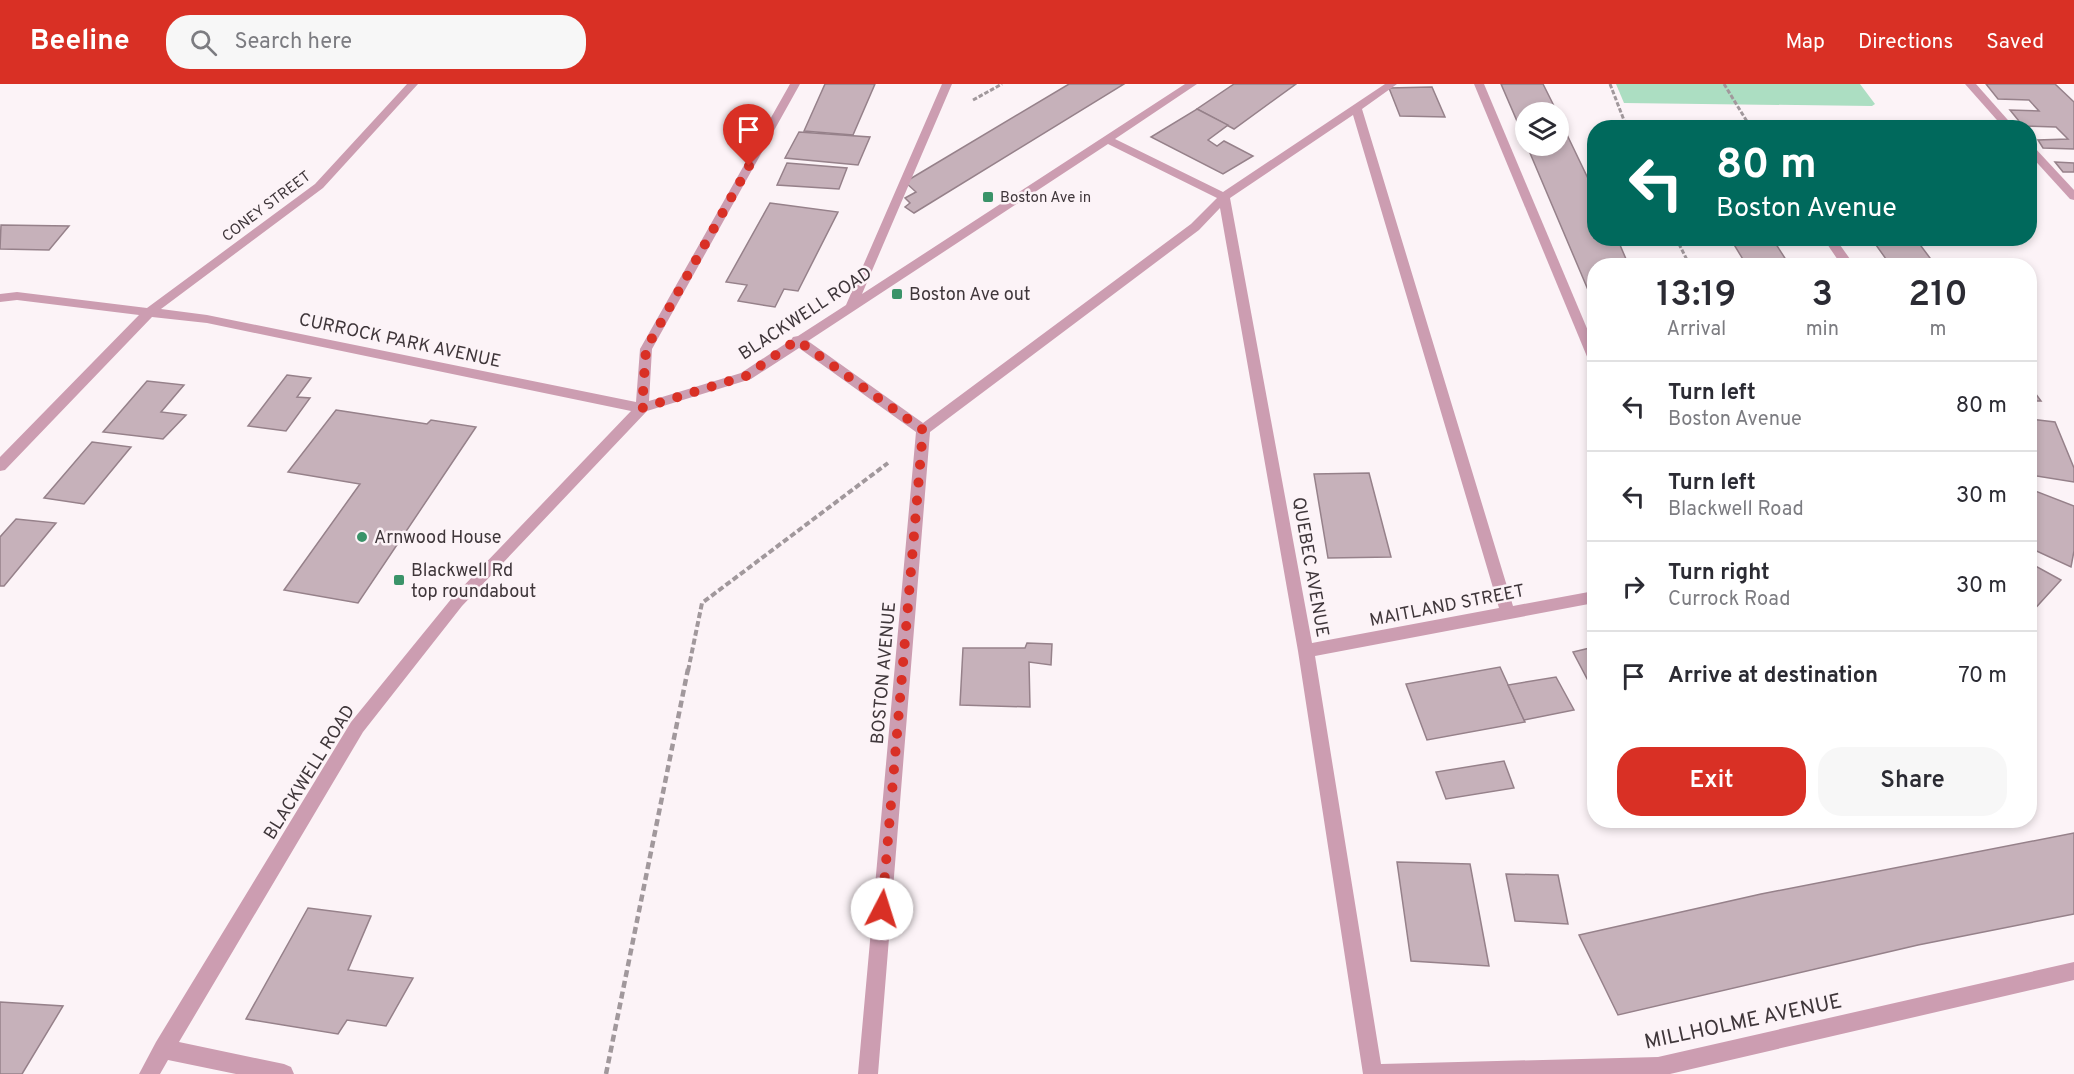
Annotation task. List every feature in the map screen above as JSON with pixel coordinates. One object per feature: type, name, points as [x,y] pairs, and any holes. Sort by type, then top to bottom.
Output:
[{"type":"street","name":"CONEY STREET","points":[[149,312],[319,186],[413,84]]},
{"type":"street","points":[[642,408],[646,349],[795,84]]},
{"type":"street","points":[[852,305],[947,84]]},
{"type":"street","name":"BLACKWELL ROAD","points":[[149,1074],[357,726],[457,602],[642,408],[746,376],[797,340],[1192,84]]},
{"type":"street","points":[[797,340],[923,433],[1195,226],[1224,197],[1392,84]]},
{"type":"street","points":[[1479,84],[1587,342]]},
{"type":"street","points":[[1970,84],[2003,120]]},
{"type":"street","points":[[1356,108],[1508,613]]},
{"type":"street","points":[[1107,139],[1224,197]]},
{"type":"street","points":[[2037,157],[2074,197]]},
{"type":"street","name":"QUEBEC AVENUE","points":[[1224,197],[1306,651],[1373,1074]]},
{"type":"street","name":"CURROCK PARK AVENUE","points":[[0,298],[17,296],[207,318],[642,408]]},
{"type":"street","points":[[0,466],[149,312]]},
{"type":"street","name":"BOSTON AVENUE","points":[[868,1074],[923,433]]},
{"type":"street","name":"MAITLAND STREET","points":[[1306,651],[1587,598]]},
{"type":"street","name":"MILLHOLME AVENUE","points":[[1380,1074],[1658,1067],[2074,972]]},
{"type":"street","points":[[164,1049],[284,1074]]},
{"type":"path","points":[[1610,84],[1624,120]]},
{"type":"path","points":[[1724,84],[1746,120]]},
{"type":"path","points":[[606,1074],[702,603],[923,433]]},
{"type":"green space","points":[[1616,84],[1860,84],[1875,104],[1872,106],[1624,103]]},
{"type":"building","points":[[825,84],[875,84],[853,135],[804,131]]},
{"type":"building","points":[[1069,84],[1124,84],[914,213],[905,207],[910,203],[905,198],[916,192],[905,182]]},
{"type":"building","points":[[1234,84],[1296,84],[1234,129],[1197,109]]},
{"type":"building","points":[[1501,84],[1543,84],[1552,102],[1515,102],[1515,116]]},
{"type":"building","points":[[1986,84],[2055,84],[2074,102],[2074,149],[2043,148],[2038,140],[2068,139],[2056,127],[2037,126],[2037,120],[2018,120],[2010,110],[2039,111],[2029,100],[1998,99]]},
{"type":"building","points":[[1432,87],[1445,117],[1400,116],[1389,88]]},
{"type":"building","points":[[1197,109],[1228,125],[1208,140],[1217,146],[1224,141],[1253,156],[1223,174],[1151,137]]},
{"type":"building","points":[[799,132],[870,137],[858,165],[785,158]]},
{"type":"building","points":[[1569,139],[1587,176],[1587,246],[1620,246],[1626,258],[1587,258],[1587,287],[1531,156],[1569,156]]},
{"type":"building","points":[[2055,162],[2074,163],[2074,172],[2063,172]]},
{"type":"building","points":[[787,163],[847,168],[839,189],[777,185]]},
{"type":"building","points":[[770,203],[838,212],[798,291],[784,289],[775,307],[738,301],[747,285],[726,282]]},
{"type":"building","points":[[1,225],[69,226],[49,250],[0,249]]},
{"type":"building","points":[[1735,246],[1777,246],[1785,258],[1742,258]]},
{"type":"building","points":[[1877,246],[1921,246],[1930,258],[1885,258]]},
{"type":"building","points":[[287,375],[311,378],[297,397],[310,398],[286,431],[248,426]]},
{"type":"building","points":[[147,381],[184,385],[161,412],[186,415],[163,439],[103,432]]},
{"type":"building","name":"Arnwood House","points":[[336,410],[427,424],[431,420],[476,427],[358,603],[284,590],[360,484],[288,472]]},
{"type":"building","points":[[2037,420],[2055,422],[2074,468],[2074,482],[2037,476]]},
{"type":"building","points":[[92,442],[131,447],[84,504],[44,498]]},
{"type":"building","points":[[1369,473],[1391,557],[1328,558],[1314,474]]},
{"type":"building","points":[[2037,492],[2074,506],[2074,551],[2071,567],[2037,551]]},
{"type":"building","points":[[16,519],[56,523],[4,586],[0,586],[0,537]]},
{"type":"building","points":[[2037,567],[2061,580],[2037,606]]},
{"type":"building","points":[[1027,643],[1052,644],[1051,665],[1029,662],[1030,707],[960,705],[963,648],[1025,648]]},
{"type":"building","points":[[1587,649],[1587,679],[1573,652]]},
{"type":"building","points":[[1500,667],[1525,722],[1427,740],[1406,684]]},
{"type":"building","points":[[1556,677],[1574,710],[1524,720],[1508,685]]},
{"type":"building","points":[[1504,761],[1514,788],[1446,799],[1436,772]]},
{"type":"building","points":[[2074,833],[2074,914],[1918,945],[1618,1015],[1579,935],[1761,894]]},
{"type":"building","points":[[1397,862],[1470,864],[1489,966],[1411,961]]},
{"type":"building","points":[[1506,874],[1558,875],[1568,924],[1515,921]]},
{"type":"building","points":[[308,908],[371,916],[348,970],[413,978],[386,1026],[347,1020],[338,1034],[246,1019]]},
{"type":"building","points":[[0,1002],[63,1006],[22,1074],[0,1074]]},
{"type":"place","name":"Boston Ave in","points":[[988,197]]},
{"type":"place","name":"Boston Ave out","points":[[897,294]]},
{"type":"place","name":"Arnwood House","points":[[362,537]]},
{"type":"place","name":"Blackwell Rd top roundabout","points":[[399,580]]},
{"type":"route","points":[[749,166],[646,349],[642,408],[746,376],[797,340],[923,430],[882,909]]}]
